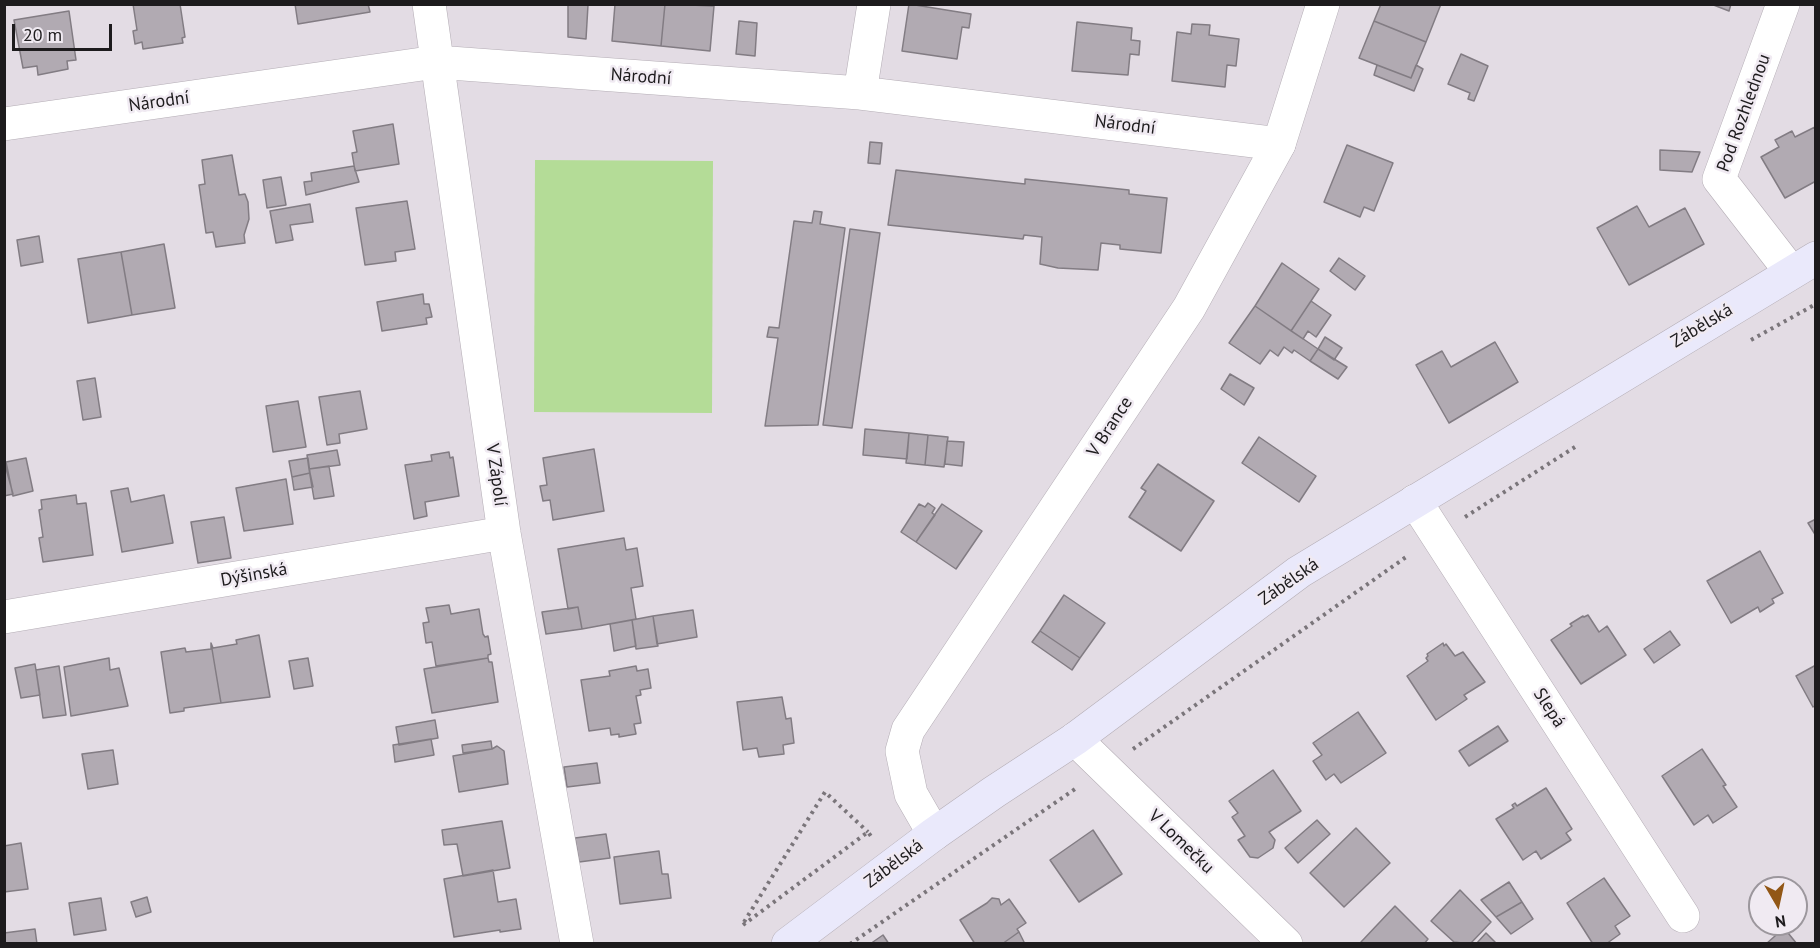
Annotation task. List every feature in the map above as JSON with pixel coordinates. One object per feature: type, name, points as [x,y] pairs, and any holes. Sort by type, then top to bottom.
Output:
[{"type":"main road","name":"Zábělská","points":[[788,944],[934,834],[1076,739],[1299,572],[1803,265]]},
{"type":"street","name":"V Zápolí","points":[[429,4],[504,533],[577,944]]},
{"type":"street","points":[[860,93],[874,4]]},
{"type":"street","name":"V Brance","points":[[934,834],[912,794],[903,751],[908,730],[1189,308],[1279,144],[1323,4]]},
{"type":"street","name":"Pod Rozhlednou","points":[[1783,4],[1719,179],[1803,265]]},
{"type":"street","name":"Národní","points":[[4,124],[436,62],[860,93],[1279,144]]},
{"type":"street","name":"Slepá","points":[[1415,501],[1683,916]]},
{"type":"street","name":"Dýšinská","points":[[4,617],[504,533]]},
{"type":"street","name":"V Lomečku","points":[[1076,739],[1286,944]]},
{"type":"path","points":[[1748,342],[1815,304]]},
{"type":"path","points":[[850,944],[1438,535],[1576,446]]},
{"type":"path","points":[[742,925],[825,792],[868,832]]},
{"type":"green space","points":[[535,160],[713,161],[712,413],[534,412]]},
{"type":"building","points":[[133,4],[180,4],[185,37],[182,38],[183,43],[143,49],[142,42],[135,44],[133,31],[137,30]]},
{"type":"building","points":[[295,4],[368,4],[370,12],[298,24]]},
{"type":"building","points":[[568,4],[588,5],[586,39],[568,37]]},
{"type":"building","points":[[615,4],[665,4],[661,46],[612,41]]},
{"type":"building","points":[[665,4],[714,6],[710,51],[661,46]]},
{"type":"building","points":[[909,4],[971,14],[969,28],[962,27],[957,59],[902,51]]},
{"type":"building","points":[[1381,4],[1441,4],[1426,42],[1374,21]]},
{"type":"building","points":[[1711,4],[1731,4],[1729,11]]},
{"type":"building","points":[[69,11],[76,60],[67,61],[68,69],[38,75],[37,66],[23,68],[14,20]]},
{"type":"building","points":[[739,21],[757,23],[755,56],[736,54]]},
{"type":"building","points":[[1374,21],[1426,42],[1411,78],[1359,58]]},
{"type":"building","points":[[1077,22],[1132,28],[1131,40],[1140,41],[1139,55],[1130,54],[1128,75],[1072,71]]},
{"type":"building","points":[[1192,24],[1210,25],[1209,35],[1239,39],[1236,66],[1227,65],[1225,87],[1172,81],[1177,32],[1191,34]]},
{"type":"building","points":[[1461,54],[1488,66],[1474,101],[1468,99],[1470,93],[1448,84]]},
{"type":"building","points":[[1377,65],[1411,78],[1416,65],[1423,69],[1414,91],[1374,75]]},
{"type":"building","points":[[393,124],[399,164],[355,171],[352,153],[357,152],[353,131]]},
{"type":"building","points":[[1815,127],[1816,181],[1785,198],[1761,157],[1779,147],[1775,140],[1792,131],[1795,137]]},
{"type":"building","points":[[870,142],[882,143],[880,164],[868,163]]},
{"type":"building","points":[[1347,145],[1393,163],[1374,211],[1364,207],[1360,217],[1324,202]]},
{"type":"building","points":[[1660,150],[1700,152],[1692,172],[1660,170]]},
{"type":"building","points":[[232,155],[239,195],[245,194],[248,202],[249,219],[244,235],[245,243],[216,247],[213,232],[206,233],[199,185],[205,184],[202,160]]},
{"type":"building","points":[[354,166],[359,182],[306,195],[304,182],[312,181],[311,173]]},
{"type":"building","points":[[896,170],[1025,184],[1025,179],[1129,190],[1129,194],[1167,198],[1161,253],[1120,249],[1120,245],[1101,243],[1098,270],[1058,268],[1040,264],[1042,237],[1024,235],[1023,239],[888,225]]},
{"type":"building","points":[[281,177],[286,205],[267,208],[263,180]]},
{"type":"building","points":[[407,201],[415,249],[395,252],[396,261],[365,265],[356,208]]},
{"type":"building","points":[[310,204],[313,222],[290,225],[293,240],[276,243],[270,211]]},
{"type":"building","points":[[1637,206],[1649,227],[1685,208],[1704,244],[1629,285],[1597,228]]},
{"type":"building","points":[[814,211],[822,212],[820,224],[845,228],[818,425],[765,426],[778,338],[767,337],[769,327],[779,328],[794,221],[812,223]]},
{"type":"building","points":[[850,229],[880,233],[852,428],[823,425]]},
{"type":"building","points":[[39,236],[43,262],[21,266],[17,240]]},
{"type":"building","points":[[164,244],[175,308],[132,315],[121,252]]},
{"type":"building","points":[[121,252],[132,315],[88,323],[78,259]]},
{"type":"building","points":[[1339,258],[1365,276],[1355,290],[1330,271]]},
{"type":"building","points":[[1282,263],[1319,289],[1291,331],[1255,306]]},
{"type":"building","points":[[423,294],[424,304],[429,304],[432,317],[426,318],[427,324],[382,331],[377,302]]},
{"type":"building","points":[[1311,301],[1331,315],[1316,337],[1308,331],[1303,339],[1291,331]]},
{"type":"building","points":[[1255,306],[1318,349],[1310,361],[1294,350],[1292,353],[1284,347],[1278,356],[1270,350],[1260,364],[1229,343]]},
{"type":"building","points":[[1325,337],[1342,348],[1334,360],[1318,349]]},
{"type":"building","points":[[1495,342],[1518,382],[1449,423],[1416,365],[1442,351],[1451,367]]},
{"type":"building","points":[[1318,349],[1347,367],[1338,379],[1310,361]]},
{"type":"building","points":[[1230,374],[1254,388],[1244,405],[1221,389]]},
{"type":"building","points":[[95,378],[101,417],[83,420],[77,381]]},
{"type":"building","points":[[360,391],[367,429],[339,434],[340,443],[327,445],[319,397]]},
{"type":"building","points":[[298,401],[306,447],[273,452],[266,406]]},
{"type":"building","points":[[865,429],[909,433],[907,459],[863,455]]},
{"type":"building","points":[[909,433],[928,435],[925,465],[906,463]]},
{"type":"building","points":[[928,435],[948,437],[944,467],[925,465]]},
{"type":"building","points":[[1259,437],[1316,476],[1299,502],[1242,463]]},
{"type":"building","points":[[947,441],[964,442],[962,466],[945,464]]},
{"type":"building","points":[[594,449],[604,511],[553,520],[550,500],[543,501],[540,486],[547,485],[543,458]]},
{"type":"building","points":[[337,450],[340,465],[309,469],[307,455]]},
{"type":"building","points":[[449,452],[450,458],[453,457],[459,496],[425,502],[427,516],[414,519],[405,465],[432,461],[431,455]]},
{"type":"building","points":[[26,458],[33,491],[13,496],[6,462]]},
{"type":"building","points":[[308,458],[310,473],[292,477],[289,461]]},
{"type":"building","points":[[4,461],[13,494],[4,496]]},
{"type":"building","points":[[1158,464],[1214,501],[1181,551],[1129,517],[1146,491],[1141,488]]},
{"type":"building","points":[[329,466],[334,496],[314,499],[309,469]]},
{"type":"building","points":[[310,473],[313,487],[294,490],[292,477]]},
{"type":"building","points":[[286,479],[293,524],[244,531],[236,488]]},
{"type":"building","points":[[128,488],[131,502],[164,495],[173,543],[122,552],[111,491]]},
{"type":"building","points":[[76,495],[77,504],[86,503],[93,555],[43,562],[39,538],[43,537],[39,510],[42,509],[41,500]]},
{"type":"building","points":[[928,503],[935,508],[932,513],[935,515],[916,542],[901,532],[919,504],[925,507]]},
{"type":"building","points":[[942,504],[982,531],[956,569],[916,542]]},
{"type":"building","points":[[224,517],[231,558],[198,563],[191,522]]},
{"type":"building","points":[[1816,519],[1816,536],[1808,523]]},
{"type":"building","points":[[624,538],[626,550],[637,548],[643,586],[631,588],[636,619],[582,629],[578,607],[568,609],[558,549]]},
{"type":"building","points":[[1760,551],[1783,593],[1772,599],[1774,603],[1760,612],[1758,607],[1731,623],[1707,581]]},
{"type":"building","points":[[1064,595],[1105,623],[1080,658],[1040,631]]},
{"type":"building","points":[[449,605],[451,614],[479,609],[483,634],[485,637],[488,636],[491,654],[488,658],[436,666],[432,642],[426,643],[423,623],[429,622],[426,608]]},
{"type":"building","points":[[578,607],[582,629],[546,634],[542,612]]},
{"type":"building","points":[[693,610],[697,637],[657,644],[653,616]]},
{"type":"building","points":[[1588,615],[1599,632],[1607,626],[1626,655],[1581,684],[1551,640],[1572,626],[1570,624]]},
{"type":"building","points":[[653,616],[658,646],[636,649],[632,620]]},
{"type":"building","points":[[632,620],[636,646],[614,651],[610,624]]},
{"type":"building","points":[[1040,631],[1080,658],[1072,670],[1032,642]]},
{"type":"building","points":[[1670,631],[1680,645],[1654,663],[1644,649]]},
{"type":"building","points":[[259,635],[270,697],[221,703],[211,643],[213,648],[237,644],[236,640]]},
{"type":"building","points":[[211,643],[221,703],[184,708],[184,711],[170,713],[161,652],[185,648],[186,652],[211,649]]},
{"type":"building","points":[[1443,643],[1455,656],[1463,652],[1485,682],[1464,695],[1467,699],[1436,720],[1407,676],[1428,661],[1427,654]]},
{"type":"building","points":[[109,658],[110,670],[119,668],[128,706],[71,716],[64,667]]},
{"type":"building","points":[[308,658],[313,686],[294,689],[289,661]]},
{"type":"building","points":[[488,658],[489,662],[492,662],[498,702],[432,713],[424,669]]},
{"type":"building","points":[[35,664],[40,695],[21,698],[15,668]]},
{"type":"building","points":[[1816,665],[1816,705],[1813,707],[1796,676]]},
{"type":"building","points":[[59,666],[66,715],[43,718],[36,670]]},
{"type":"building","points":[[636,666],[637,671],[648,669],[651,688],[640,690],[641,695],[636,696],[641,723],[634,724],[636,734],[619,737],[619,734],[611,735],[610,728],[589,731],[581,680],[610,676],[609,671]]},
{"type":"building","points":[[782,697],[786,719],[791,718],[794,743],[783,745],[784,754],[759,757],[757,748],[743,750],[737,702]]},
{"type":"building","points":[[1358,712],[1386,753],[1341,783],[1334,774],[1326,780],[1313,761],[1322,755],[1313,743]]},
{"type":"building","points":[[435,720],[438,738],[399,745],[396,727]]},
{"type":"building","points":[[1498,726],[1508,741],[1469,766],[1459,751]]},
{"type":"building","points":[[431,739],[434,755],[395,762],[393,745]]},
{"type":"building","points":[[491,741],[492,749],[463,753],[462,745]]},
{"type":"building","points":[[497,746],[504,751],[508,784],[459,792],[453,756],[492,749]]},
{"type":"building","points":[[1702,749],[1726,785],[1723,786],[1737,807],[1713,823],[1708,815],[1694,825],[1662,776]]},
{"type":"building","points":[[113,750],[118,784],[88,789],[82,754]]},
{"type":"building","points":[[597,763],[600,783],[567,787],[564,767]]},
{"type":"building","points":[[1273,770],[1301,811],[1269,832],[1275,840],[1273,848],[1258,858],[1250,857],[1238,840],[1245,836],[1232,817],[1238,813],[1229,801]]},
{"type":"building","points":[[1546,788],[1572,829],[1566,833],[1571,840],[1541,859],[1536,851],[1523,860],[1496,819],[1514,808],[1512,805],[1515,803],[1517,806]]},
{"type":"building","points":[[1317,820],[1330,834],[1298,863],[1285,848]]},
{"type":"building","points":[[502,821],[510,868],[463,876],[457,844],[444,845],[442,830]]},
{"type":"building","points":[[1356,828],[1390,863],[1344,907],[1310,873]]},
{"type":"building","points":[[1093,830],[1122,874],[1079,902],[1050,860]]},
{"type":"building","points":[[606,834],[610,858],[579,862],[575,838]]},
{"type":"building","points":[[21,843],[28,889],[4,892],[4,846]]},
{"type":"building","points":[[659,851],[662,874],[668,874],[671,898],[620,904],[614,857]]},
{"type":"building","points":[[493,870],[498,902],[516,899],[521,929],[454,937],[444,879]]},
{"type":"building","points":[[1604,878],[1630,916],[1615,926],[1620,934],[1606,944],[1593,944],[1567,903]]},
{"type":"building","points":[[1509,882],[1522,902],[1496,917],[1481,900]]},
{"type":"building","points":[[1460,890],[1491,922],[1470,944],[1454,942],[1431,921]]},
{"type":"building","points":[[147,897],[151,912],[136,917],[131,902]]},
{"type":"building","points":[[101,898],[106,930],[74,935],[69,903]]},
{"type":"building","points":[[992,898],[999,899],[1001,905],[1009,899],[1026,923],[1017,929],[1019,932],[1002,944],[975,944],[960,920]]},
{"type":"building","points":[[1522,902],[1533,919],[1511,934],[1496,917]]},
{"type":"building","points":[[1395,906],[1428,939],[1424,944],[1363,944],[1361,942]]},
{"type":"building","points":[[35,929],[37,944],[4,944],[4,933]]},
{"type":"building","points":[[1019,932],[1025,944],[1002,944]]},
{"type":"building","points":[[1486,933],[1497,944],[1476,944]]},
{"type":"building","points":[[883,935],[889,944],[870,944]]},
{"type":"building","points":[[1775,936],[1790,936],[1797,944],[1766,944]]}]
